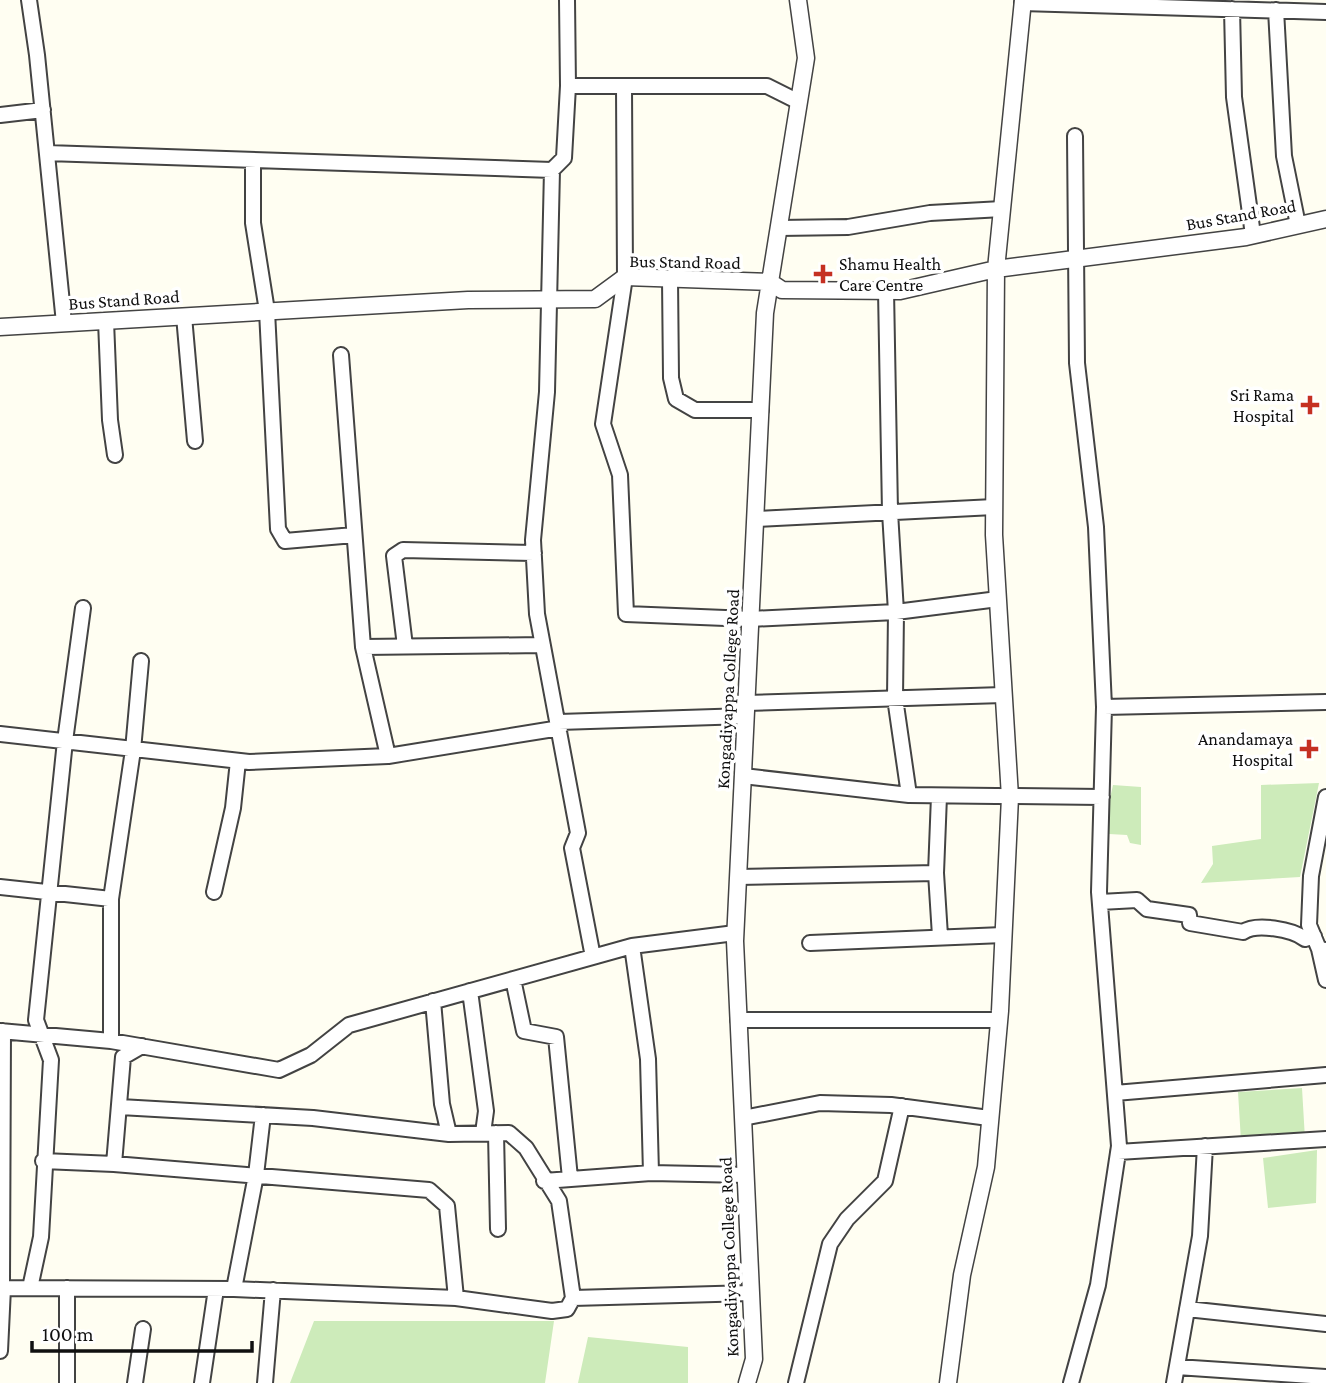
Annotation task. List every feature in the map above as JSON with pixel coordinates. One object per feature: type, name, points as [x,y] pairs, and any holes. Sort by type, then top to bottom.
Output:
[{"type":"street","points":[[29,0],[64,323]]},
{"type":"street","points":[[566,0],[568,86],[564,158],[552,170],[547,392],[534,553],[537,614],[578,832],[572,848],[593,957]]},
{"type":"street","name":"Kongadiyappa College Road","points":[[747,1383],[754,1359],[735,933],[765,313],[806,58],[798,0]]},
{"type":"street","points":[[948,1383],[962,1275],[986,1167],[999,1020],[1010,797],[994,507],[996,269],[1023,1],[1166,4],[1326,12]]},
{"type":"street","points":[[1232,9],[1234,97],[1253,235]]},
{"type":"street","points":[[1276,10],[1284,156],[1298,225]]},
{"type":"street","points":[[568,86],[767,86],[799,102]]},
{"type":"street","points":[[624,86],[625,277],[603,424],[620,475],[626,614],[750,619],[896,612],[998,598]]},
{"type":"street","points":[[0,115],[43,110]]},
{"type":"street","points":[[1071,1383],[1098,1285],[1118,1152],[1100,902],[1104,707],[1096,527],[1077,363],[1074,261],[1075,136]]},
{"type":"street","points":[[47,153],[552,170]]},
{"type":"street","points":[[253,160],[253,223],[267,311],[278,529],[285,541],[354,535]]},
{"type":"street","points":[[779,228],[848,227],[930,213],[1002,209]]},
{"type":"street","name":"Bus Stand Road","points":[[0,327],[267,311],[594,299],[625,277],[770,282],[782,290],[900,291],[996,269],[1074,261],[1253,235],[1326,219]]},
{"type":"street","points":[[670,279],[671,379],[676,399],[695,410],[761,410]]},
{"type":"street","points":[[886,290],[890,512],[896,612],[895,698],[909,795]]},
{"type":"street","points":[[184,316],[195,441]]},
{"type":"street","points":[[106,321],[110,420],[115,455]]},
{"type":"street","points":[[341,355],[363,647],[388,756]]},
{"type":"street","points":[[755,519],[994,507]]},
{"type":"street","points":[[405,646],[394,556],[403,550],[534,553]]},
{"type":"street","points":[[30,1288],[41,1237],[43,1161],[51,1060],[36,1020],[65,741],[83,608]]},
{"type":"street","points":[[363,647],[543,645]]},
{"type":"street","points":[[111,1041],[111,899],[133,749],[141,661]]},
{"type":"street","points":[[0,734],[238,761],[388,756],[559,725],[895,698],[1003,695]]},
{"type":"street","points":[[1104,707],[1326,702]]},
{"type":"street","points":[[214,891],[233,808],[238,761]]},
{"type":"street","points":[[743,776],[909,795],[1102,797]]},
{"type":"street","points":[[939,796],[936,873],[940,936]]},
{"type":"street","points":[[1326,799],[1311,876],[1309,925],[1320,945],[1326,980]]},
{"type":"street","points":[[738,877],[936,873]]},
{"type":"street","points":[[0,887],[111,899]]},
{"type":"street","points":[[1100,902],[1137,900],[1147,909],[1189,915],[1190,923],[1243,932],[1250,928],[1297,933],[1320,945]]},
{"type":"street","points":[[0,1351],[2,1031],[111,1041],[279,1070],[311,1055],[349,1025],[632,946],[735,933]]},
{"type":"street","points":[[810,943],[1003,935]]},
{"type":"street","points":[[632,946],[648,1059],[651,1173]]},
{"type":"street","points":[[513,979],[524,1031],[556,1037],[570,1178]]},
{"type":"street","points":[[470,991],[489,1133],[498,1229]]},
{"type":"street","points":[[433,1002],[442,1104],[449,1134]]},
{"type":"street","points":[[738,1020],[999,1020]]},
{"type":"street","points":[[114,1164],[123,1056],[142,1046]]},
{"type":"street","points":[[1115,1093],[1326,1075]]},
{"type":"street","points":[[743,1118],[820,1103],[902,1107],[989,1118]]},
{"type":"street","points":[[2,1284],[30,1288],[234,1289],[456,1298],[552,1311],[567,1309],[573,1298],[559,1201],[544,1181],[526,1148],[509,1133],[449,1134],[263,1115],[120,1107]]},
{"type":"street","points":[[796,1383],[830,1244],[847,1219],[885,1181],[902,1107]]},
{"type":"street","points":[[234,1289],[256,1175],[263,1115]]},
{"type":"street","points":[[1118,1152],[1326,1139]]},
{"type":"street","points":[[1174,1383],[1200,1236],[1205,1146]]},
{"type":"street","points":[[43,1161],[114,1164],[429,1190],[447,1206],[456,1298]]},
{"type":"street","points":[[544,1181],[651,1173],[746,1175]]},
{"type":"street","points":[[67,1288],[67,1383]]},
{"type":"street","points":[[202,1383],[216,1289]]},
{"type":"street","points":[[265,1383],[273,1290]]},
{"type":"street","points":[[573,1298],[751,1293]]},
{"type":"street","points":[[1187,1308],[1326,1324]]},
{"type":"street","points":[[135,1383],[143,1329]]},
{"type":"street","points":[[1177,1367],[1326,1377]]},
{"type":"green space","points":[[1319,783],[1300,877],[1201,883],[1213,864],[1212,846],[1261,839],[1261,785]]},
{"type":"green space","points":[[1113,785],[1141,787],[1141,845],[1130,843],[1127,835],[1109,834],[1108,807]]},
{"type":"green space","points":[[1302,1088],[1305,1139],[1241,1141],[1238,1092]]},
{"type":"green space","points":[[1317,1150],[1316,1203],[1268,1208],[1263,1158]]},
{"type":"green space","points":[[314,1321],[554,1321],[545,1383],[290,1383]]},
{"type":"green space","points":[[588,1337],[688,1347],[688,1383],[578,1383]]},
{"type":"place","name":"Shamu Health Care Centre","points":[[823,274]]},
{"type":"place","name":"Sri Rama Hospital","points":[[1310,405]]},
{"type":"place","name":"Anandamaya Hospital","points":[[1309,749]]}]
